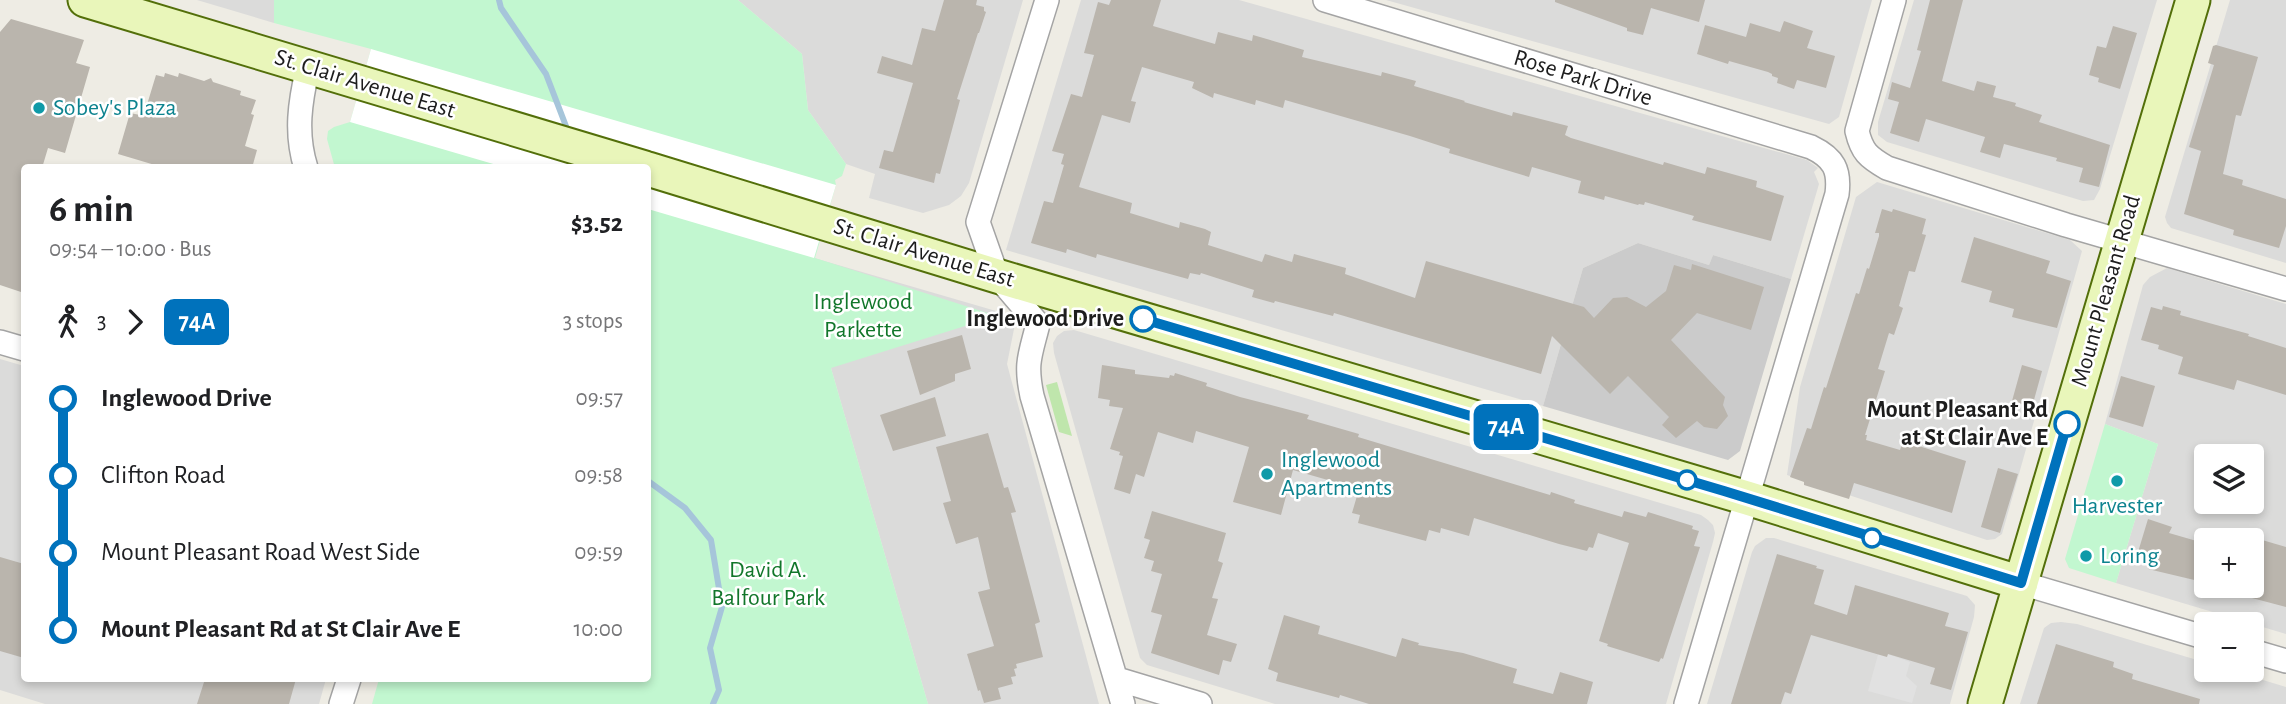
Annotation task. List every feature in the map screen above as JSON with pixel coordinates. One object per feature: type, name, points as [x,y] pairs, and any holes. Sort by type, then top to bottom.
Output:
[{"type":"main road","name":"St. Clair Avenue East","points":[[85,0],[633,164]]},
{"type":"main road","name":"Mount Pleasant Road","points":[[1985,704],[2193,0]]},
{"type":"main road","name":"St. Clair Avenue East","points":[[651,170],[997,276],[1747,498],[2021,583]]},
{"type":"street","points":[[1047,0],[978,222],[997,276],[1038,324],[1028,354],[1027,373],[1032,396],[1123,704]]},
{"type":"street","name":"Rose Park Drive","points":[[1325,0],[1811,147],[1821,152],[1834,166],[1839,178],[1837,194],[1747,498]]},
{"type":"street","points":[[1894,0],[1857,131],[1861,147],[1872,159],[1887,168],[2286,289]]},
{"type":"street","points":[[305,164],[301,151],[300,101],[308,67]]},
{"type":"street","points":[[0,342],[21,348]]},
{"type":"street","points":[[1686,704],[1747,498]]},
{"type":"street","name":"St. Clair Avenue East","points":[[2021,583],[2194,634]]},
{"type":"street","points":[[2264,655],[2286,661]]},
{"type":"street","points":[[1116,679],[1200,704]]},
{"type":"street","points":[[341,704],[348,682]]},
{"type":"shaded area","points":[[197,0],[274,0],[274,23]]},
{"type":"shaded area","points":[[738,0],[1023,0],[969,183],[961,196],[949,205],[923,213],[869,198],[875,174],[846,164],[808,110],[802,54]]},
{"type":"shaded area","points":[[1081,0],[1239,0],[1807,160],[1818,168],[1814,172],[1819,184],[1791,279],[1713,255],[1709,265],[1638,243],[1583,268],[1543,406],[1006,250]]},
{"type":"shaded area","points":[[1386,0],[1872,0],[1839,117],[1829,124]]},
{"type":"shaded area","points":[[1914,0],[2157,0],[2100,189],[2094,200],[2083,201],[1887,142],[1878,135],[1878,122]]},
{"type":"shaded area","points":[[2230,0],[2286,0],[2286,263],[2171,228],[2165,217]]},
{"type":"shaded area","points":[[1877,182],[2070,240],[2082,251],[2002,534],[1995,539],[1987,540],[1787,475],[1800,387],[1856,197]]},
{"type":"shaded area","points":[[1638,243],[1709,265],[1713,255],[1791,279],[1740,451],[1728,460],[1543,406],[1583,268]]},
{"type":"shaded area","points":[[814,258],[996,311],[1009,316],[1015,324],[1007,364],[1099,704],[928,704],[831,368]]},
{"type":"shaded area","points":[[2167,268],[2286,304],[2286,634],[2264,627],[2264,612],[2213,612],[2116,583],[2158,444],[2105,424],[2143,285],[2150,277]]},
{"type":"shaded area","points":[[1074,330],[1701,515],[1713,525],[1715,533],[1666,704],[1275,704],[1147,665],[1140,658],[1054,353],[1053,343],[1057,336],[1064,331]]},
{"type":"shaded area","points":[[0,359],[21,365],[21,682],[325,682],[319,704],[45,704],[0,690]]},
{"type":"shaded area","points":[[1766,538],[1774,538],[1967,596],[1975,605],[1974,617],[1950,704],[1707,704],[1752,552],[1755,546]]},
{"type":"shaded area","points":[[2051,623],[2077,624],[2194,659],[2194,682],[2264,680],[2286,687],[2286,704],[2020,704],[2044,628]]},
{"type":"shaded area","points":[[1879,651],[1910,662],[1906,676],[1917,686],[1912,703],[1868,691]]},
{"type":"green space","name":"David A. Balfour Park","points":[[274,0],[738,0],[802,54],[808,110],[846,164],[842,176],[835,180],[836,185],[815,258],[997,316],[831,368],[928,704],[372,704],[378,682],[651,682],[651,164],[334,164],[327,139],[328,131],[350,122],[371,49],[274,23]]},
{"type":"green space","points":[[1057,382],[1072,436],[1059,432],[1046,385]]},
{"type":"green space","points":[[2105,424],[2158,444],[2116,583],[2069,568],[2065,559]]},
{"type":"pier","points":[[371,49],[836,185],[814,258],[651,210],[651,164],[493,164],[350,122]]},
{"type":"building","points":[[944,0],[977,0],[976,5],[984,7],[986,12],[957,99],[960,100],[940,174],[936,173],[934,183],[879,168],[884,150],[893,152],[913,83],[877,73],[882,56],[912,65],[922,28],[935,31]]},
{"type":"building","points":[[1111,0],[1161,0],[1153,26],[1215,44],[1218,32],[1252,41],[1253,35],[1304,50],[1302,57],[1381,76],[1382,72],[1416,81],[1414,86],[1464,102],[1512,116],[1513,112],[1568,126],[1565,135],[1571,138],[1663,165],[1664,162],[1705,174],[1707,167],[1757,181],[1756,187],[1784,196],[1771,241],[1692,220],[1694,216],[1645,202],[1644,205],[1638,205],[1605,196],[1604,200],[1578,193],[1581,181],[1532,167],[1529,177],[1449,153],[1450,149],[1410,136],[1285,100],[1283,108],[1256,100],[1255,105],[1214,93],[1213,98],[1192,88],[1194,82],[1142,67],[1131,101],[1136,102],[1130,123],[1102,115],[1079,187],[1132,203],[1130,213],[1179,228],[1180,222],[1205,229],[1211,232],[1208,245],[1262,262],[1265,254],[1292,262],[1294,254],[1346,268],[1345,274],[1415,298],[1426,261],[1584,307],[1594,318],[1613,298],[1627,297],[1646,307],[1666,291],[1674,265],[1691,270],[1692,264],[1764,287],[1751,330],[1697,313],[1671,340],[1725,397],[1723,405],[1728,416],[1717,429],[1704,427],[1697,421],[1676,438],[1662,425],[1669,417],[1628,376],[1610,394],[1552,336],[1541,374],[1334,313],[1333,316],[1252,297],[1254,290],[1201,273],[1190,273],[1188,279],[1097,254],[1096,258],[1067,249],[1066,253],[1031,243],[1044,201],[1053,203],[1064,165],[1061,164],[1064,154],[1052,151],[1071,94],[1082,97],[1094,55],[1084,53],[1098,2],[1109,5]]},
{"type":"building","points":[[1555,0],[1705,0],[1699,22],[1651,8],[1643,35],[1627,31],[1627,28]]},
{"type":"building","points":[[1930,0],[1963,0],[1942,81],[1974,91],[1977,81],[1996,86],[1993,97],[2016,103],[2015,106],[2042,115],[2039,122],[2110,145],[2099,187],[2079,182],[2083,168],[2004,144],[2000,158],[1980,152],[1985,137],[1926,119],[1919,142],[1890,133],[1899,102],[1888,99],[1892,82],[1910,88],[1921,51],[1917,50]]},
{"type":"building","name":"Sobey's Plaza","points":[[11,19],[84,40],[76,63],[90,67],[65,153],[48,148],[43,164],[21,164],[21,292],[0,285],[0,32]]},
{"type":"building","points":[[1784,21],[1813,31],[1807,48],[1835,56],[1826,88],[1797,80],[1794,89],[1777,83],[1778,78],[1768,72],[1697,54],[1705,25],[1746,37],[1750,23],[1780,32]]},
{"type":"building","points":[[2113,26],[2137,33],[2120,89],[2098,82],[2099,78],[2089,75],[2097,46],[2106,48]]},
{"type":"building","points":[[2213,46],[2258,57],[2241,116],[2236,115],[2223,174],[2243,180],[2242,185],[2286,199],[2286,226],[2279,248],[2233,235],[2234,230],[2184,214],[2201,151],[2189,147],[2214,65],[2208,63]]},
{"type":"building","points":[[165,73],[178,77],[179,73],[204,81],[211,78],[213,82],[241,91],[240,95],[256,100],[245,146],[257,150],[253,164],[152,164],[118,154],[130,113],[140,115],[142,107],[146,108],[156,75],[164,77]]},
{"type":"building","points":[[1882,209],[1892,212],[1893,209],[1926,219],[1922,234],[1926,235],[1915,272],[1909,271],[1899,306],[1903,308],[1894,335],[1889,333],[1878,369],[1885,371],[1865,435],[1866,440],[1900,450],[1903,441],[1966,461],[1952,513],[1854,483],[1849,499],[1804,485],[1804,482],[1790,477],[1807,428],[1811,429],[1824,387],[1826,388],[1856,293],[1859,294],[1867,268],[1869,269],[1879,236],[1879,233],[1875,233]]},
{"type":"building","points":[[1974,237],[2050,261],[2046,273],[2071,281],[2057,328],[2012,317],[2014,309],[1989,302],[1992,291],[1961,282]]},
{"type":"building","points":[[2163,306],[2181,311],[2180,315],[2249,334],[2248,336],[2286,348],[2286,395],[2237,380],[2234,390],[2178,374],[2183,357],[2158,349],[2159,345],[2141,340],[2151,307],[2162,310]]},
{"type":"building","points":[[962,335],[971,369],[955,374],[955,381],[920,395],[907,351]]},
{"type":"building","points":[[1102,365],[1135,370],[1135,374],[1169,378],[1175,373],[1240,397],[1309,415],[1307,419],[1359,434],[1358,437],[1550,495],[1551,492],[1575,500],[1574,503],[1622,517],[1624,511],[1646,517],[1648,512],[1693,526],[1692,529],[1699,531],[1694,546],[1700,547],[1663,659],[1659,662],[1599,641],[1629,543],[1598,533],[1593,548],[1589,547],[1587,551],[1474,518],[1469,536],[1441,528],[1440,533],[1429,530],[1426,541],[1358,523],[1360,515],[1352,513],[1359,489],[1293,470],[1281,515],[1233,502],[1249,447],[1196,431],[1193,443],[1158,432],[1144,477],[1136,474],[1130,494],[1114,489],[1123,456],[1110,449],[1123,408],[1109,406],[1110,400],[1098,398]]},
{"type":"building","points":[[2022,365],[2042,371],[2032,407],[2012,401]]},
{"type":"building","points":[[2121,376],[2155,386],[2143,427],[2109,417]]},
{"type":"building","points":[[935,397],[946,436],[893,451],[880,415]]},
{"type":"building","points":[[988,433],[1004,488],[1008,487],[1016,512],[1011,513],[1040,622],[1035,624],[1043,657],[1016,664],[1016,676],[1011,677],[1013,684],[998,688],[1001,699],[984,703],[967,654],[994,646],[978,592],[990,589],[978,537],[956,544],[943,503],[951,501],[936,447]]},
{"type":"building","points":[[1998,468],[2018,474],[2000,533],[1981,527]]},
{"type":"building","points":[[1152,511],[1226,533],[1218,561],[1223,563],[1212,598],[1218,599],[1207,635],[1237,644],[1231,662],[1223,660],[1219,675],[1151,653],[1162,615],[1151,612],[1162,574],[1151,571],[1154,561],[1144,558],[1150,540],[1144,538]]},
{"type":"building","points":[[2148,519],[2172,527],[2169,533],[2194,540],[2194,580],[2148,569],[2149,566],[2135,562]]},
{"type":"building","points":[[2264,541],[2286,547],[2286,607],[2252,598],[2264,598]]},
{"type":"building","points":[[1777,554],[1824,570],[1814,604],[1847,615],[1855,585],[1949,613],[1945,626],[1968,632],[1951,690],[1930,684],[1935,668],[1811,635],[1791,694],[1785,692],[1781,704],[1731,704]]},
{"type":"building","points":[[0,557],[21,563],[21,657],[0,651]]},
{"type":"building","points":[[1284,615],[1320,626],[1318,634],[1396,657],[1402,638],[1419,643],[1418,645],[1463,653],[1517,669],[1513,683],[1553,694],[1560,672],[1593,682],[1587,704],[1369,704],[1340,695],[1339,698],[1276,681],[1278,673],[1268,669]]},
{"type":"building","points":[[2056,644],[2114,662],[2113,667],[2133,674],[2132,679],[2200,699],[2199,704],[2037,704]]},
{"type":"building","points":[[204,682],[295,682],[289,704],[197,704]]},
{"type":"waterway","points":[[499,0],[501,8],[546,74],[569,134]]},
{"type":"waterway","points":[[651,483],[685,508],[711,540],[722,607],[710,648],[719,690],[713,704]]},
{"type":"bus line","name":"74A","points":[[1143,319],[1724,491],[2021,583],[2067,424]]},
{"type":"place","name":"Sobey's Plaza","points":[[39,108]]},
{"type":"place","name":"Inglewood Drive","points":[[1143,319]]},
{"type":"place","name":"Mount Pleasant Rd at St Clair Ave E","points":[[2067,424]]},
{"type":"place","name":"Inglewood Apartments","points":[[1267,474]]},
{"type":"place","name":"Harvester","points":[[2117,481]]},
{"type":"place","name":"Loring","points":[[2086,556]]},
{"type":"park label","name":"Inglewood Parkette","points":[[863,316]]}]
